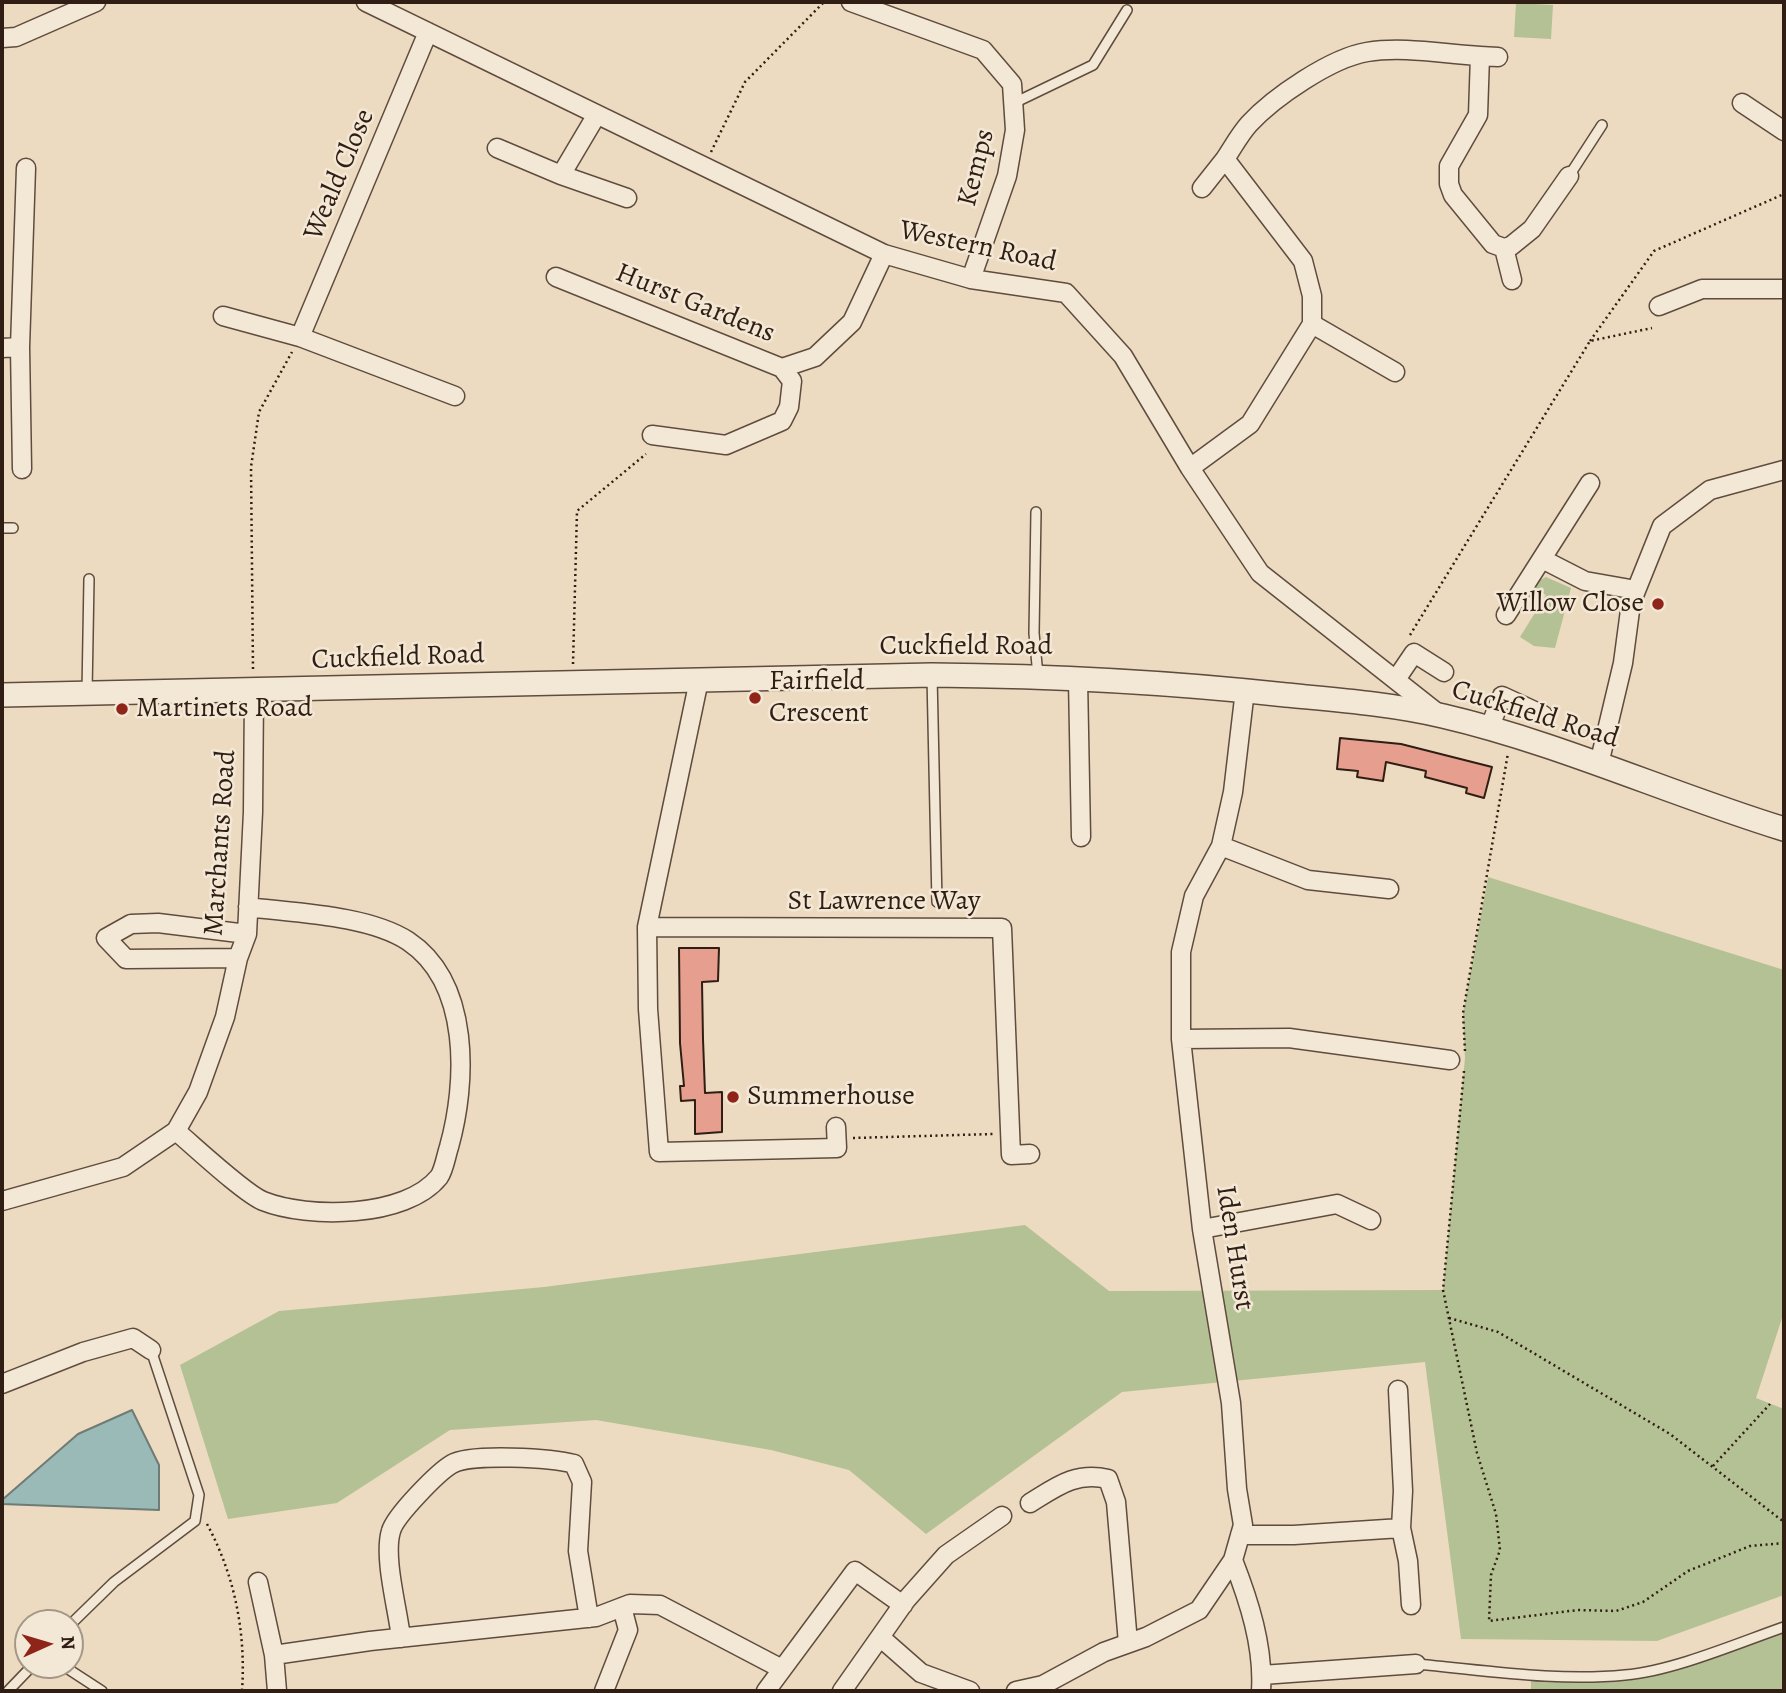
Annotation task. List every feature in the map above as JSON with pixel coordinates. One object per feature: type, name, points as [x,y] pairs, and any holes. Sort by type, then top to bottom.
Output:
[{"type":"street","points":[[2,37],[16,37],[96,2]]},
{"type":"street","name":"Western Road","points":[[366,2],[884,254],[971,279],[1066,293],[1123,356],[1190,468],[1260,573],[1441,715]]},
{"type":"street","name":"Kemps","points":[[851,2],[983,50],[1012,84],[1016,130],[1007,176],[971,279]]},
{"type":"street","name":"Weald Close","points":[[300,337],[428,32]]},
{"type":"street","points":[[1202,188],[1247,126],[1272,102],[1349,57],[1384,50],[1489,56],[1478,115],[1449,166],[1449,184],[1453,195],[1493,244],[1504,248],[1511,246],[1532,229],[1561,178]]},
{"type":"street","points":[[1742,103],[1784,131]]},
{"type":"street","points":[[561,175],[596,116]]},
{"type":"street","points":[[497,148],[561,175],[627,198]]},
{"type":"street","points":[[1190,468],[1250,424],[1312,324],[1311,288],[1303,261],[1225,159]]},
{"type":"street","points":[[22,468],[11,347],[26,168]]},
{"type":"street","points":[[1504,248],[1512,280]]},
{"type":"street","name":"Hurst Gardens","points":[[556,277],[782,368],[815,356],[852,322],[884,254]]},
{"type":"street","points":[[1659,306],[1702,289],[1784,289]]},
{"type":"street","points":[[223,316],[300,337],[454,396]]},
{"type":"street","points":[[1312,324],[1395,372]]},
{"type":"street","points":[[652,435],[726,445],[782,421],[789,407],[792,380],[782,368]]},
{"type":"street","points":[[1599,764],[1636,590],[1662,526],[1710,490],[1784,470]]},
{"type":"street","points":[[1506,615],[1590,483]]},
{"type":"street","points":[[1542,559],[1585,581],[1636,590]]},
{"type":"street","points":[[1397,678],[1415,653],[1444,672]]},
{"type":"street","name":"Cuckfield Road","points":[[2,695],[254,692],[932,675],[1038,676],[1245,690],[1441,715],[1599,764],[1784,829]]},
{"type":"street","points":[[1078,678],[1081,837]]},
{"type":"street","points":[[699,680],[647,927],[647,997],[659,1152],[836,1148],[836,1133]]},
{"type":"street","name":"Iden Hurst","points":[[1016,1691],[1043,1685],[1104,1652],[1199,1610],[1233,1560],[1243,1525],[1224,1356],[1202,1229],[1181,1039],[1181,951],[1194,896],[1221,846],[1233,792],[1245,690]]},
{"type":"street","name":"Marchants Road","points":[[2,1201],[122,1167],[176,1131],[198,1092],[221,1029],[238,958],[247,934],[253,812],[254,692]]},
{"type":"street","points":[[1500,733],[1502,696],[1543,715]]},
{"type":"street","points":[[1221,846],[1308,880],[1389,889]]},
{"type":"street","points":[[176,1131],[262,1200],[310,1212],[384,1208],[419,1195],[440,1176],[453,1133],[458,1088],[459,1034],[450,998],[428,960],[407,941],[371,925],[248,907]]},
{"type":"street","points":[[238,958],[126,959],[106,938],[131,925],[158,923],[247,934]]},
{"type":"street","name":"St Lawrence Way","points":[[647,927],[1002,928],[1010,1133]]},
{"type":"street","points":[[1181,1039],[1289,1038],[1450,1060]]},
{"type":"street","points":[[1010,1133],[1012,1155],[1030,1154]]},
{"type":"street","points":[[1202,1229],[1337,1204],[1371,1220]]},
{"type":"street","points":[[2,1384],[83,1352],[133,1338],[151,1350]]},
{"type":"street","points":[[1398,1390],[1403,1491],[1401,1528],[1408,1561],[1411,1605]]},
{"type":"street","points":[[401,1638],[390,1533],[397,1515],[451,1464],[465,1459],[540,1460],[574,1464],[582,1482],[578,1550],[589,1618]]},
{"type":"street","points":[[1030,1503],[1071,1478],[1091,1475],[1108,1479],[1116,1502],[1128,1643]]},
{"type":"street","points":[[842,1691],[903,1605],[946,1555],[1002,1516]]},
{"type":"street","points":[[1240,1535],[1401,1528]]},
{"type":"street","points":[[1233,1560],[1252,1610],[1262,1683],[1416,1664]]},
{"type":"street","points":[[766,1691],[855,1571],[903,1605]]},
{"type":"street","points":[[258,1582],[274,1655],[277,1691]]},
{"type":"street","points":[[274,1655],[589,1618],[631,1604],[660,1605],[782,1669]]},
{"type":"street","points":[[604,1691],[628,1630],[622,1607]]},
{"type":"street","points":[[880,1637],[920,1673],[970,1691]]},
{"type":"lane","points":[[1014,103],[1093,65],[1127,10]]},
{"type":"lane","points":[[1561,178],[1602,125]]},
{"type":"lane","points":[[1036,512],[1034,633],[1038,676]]},
{"type":"lane","points":[[2,528],[13,528]]},
{"type":"lane","points":[[87,694],[89,579]]},
{"type":"lane","points":[[932,675],[937,902]]},
{"type":"lane","points":[[84,1611],[114,1582],[194,1521],[199,1495],[151,1350]]},
{"type":"lane","points":[[1416,1664],[1549,1675],[1626,1675],[1697,1657],[1784,1627]]},
{"type":"lane","points":[[84,1679],[102,1691]]},
{"type":"path","points":[[704,167],[745,82],[824,2]]},
{"type":"path","points":[[1410,636],[1590,341],[1654,251],[1784,194]]},
{"type":"path","points":[[1590,341],[1652,327]]},
{"type":"path","points":[[254,692],[250,467],[259,412],[300,337]]},
{"type":"path","points":[[573,682],[577,511],[646,454]]},
{"type":"path","points":[[1500,733],[1464,1013],[1465,1058],[1444,1296],[1477,1453],[1496,1514],[1500,1549],[1491,1575],[1489,1621],[1578,1610],[1616,1611],[1643,1602],[1688,1571],[1750,1546],[1784,1543]]},
{"type":"path","points":[[836,1133],[1010,1133]]},
{"type":"path","points":[[1449,1318],[1498,1332],[1670,1434],[1784,1522]]},
{"type":"path","points":[[1712,1467],[1770,1404]]},
{"type":"path","points":[[196,1511],[222,1552],[237,1603],[244,1669],[242,1691]]},
{"type":"green space","points":[[1516,3],[1553,5],[1551,39],[1514,37]]},
{"type":"green space","points":[[1546,577],[1571,588],[1555,648],[1534,646],[1520,637],[1546,595],[1534,589],[1538,581]]},
{"type":"green space","points":[[1488,877],[1784,970],[1784,1312],[1756,1398],[1784,1409],[1784,1595],[1657,1641],[1461,1639],[1425,1362],[1122,1392],[926,1534],[849,1470],[771,1450],[596,1420],[450,1430],[337,1503],[228,1519],[180,1365],[279,1311],[544,1287],[1025,1225],[1109,1291],[1443,1290],[1465,1058],[1463,1013]]},
{"type":"green space","points":[[1784,1627],[1784,1691],[1531,1691],[1531,1680],[1640,1672]]},
{"type":"water","points":[[132,1410],[159,1465],[159,1510],[2,1504],[2,1500],[78,1434]]},
{"type":"building","points":[[1340,738],[1401,744],[1492,767],[1484,798],[1466,793],[1467,788],[1425,777],[1426,771],[1386,762],[1383,781],[1357,777],[1358,771],[1337,769]]},
{"type":"building","points":[[679,948],[719,948],[718,981],[702,982],[705,1093],[722,1092],[722,1132],[695,1134],[695,1100],[681,1101],[680,1086],[684,1086],[680,1043]]},
{"type":"place","name":"Willow Close","points":[[1658,604]]},
{"type":"place","name":"Fairfield Crescent","points":[[755,698]]},
{"type":"place","name":"Martinets Road","points":[[122,709]]},
{"type":"place","name":"Summerhouse","points":[[733,1097]]}]
